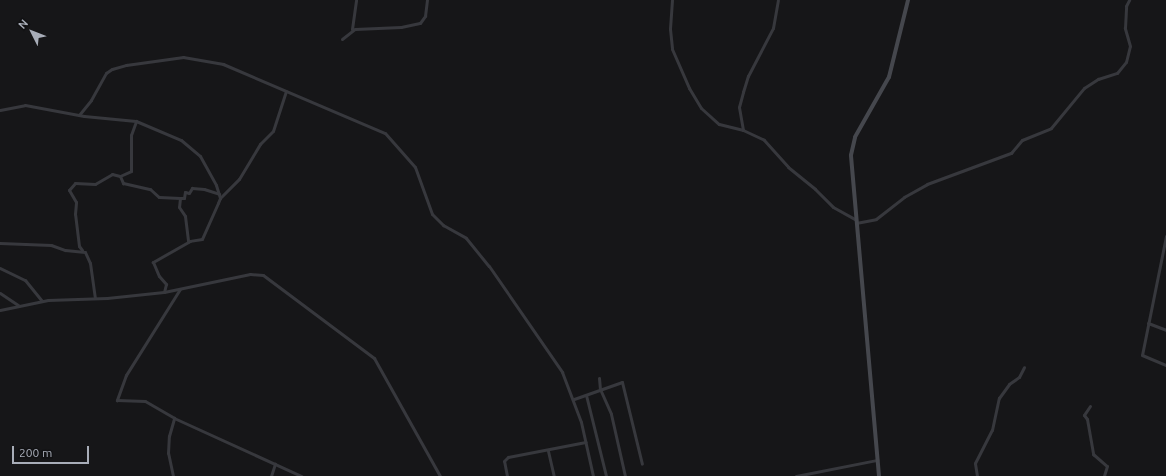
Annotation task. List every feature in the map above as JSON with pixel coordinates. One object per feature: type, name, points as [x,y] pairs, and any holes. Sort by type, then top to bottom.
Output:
[{"type":"main road","points":[[878,476],[855,221],[852,147],[854,137],[888,76],[908,0]]},
{"type":"street","points":[[342,39],[352,29],[356,0]]},
{"type":"street","points":[[352,29],[401,28],[420,23],[425,16],[427,0]]},
{"type":"street","points":[[672,0],[670,29],[672,49],[689,88],[701,108],[715,122],[726,127],[743,130],[764,140],[788,167],[816,188],[833,207],[855,221],[876,219],[904,197],[927,184],[1011,152],[1022,140],[1051,128],[1084,88],[1098,79],[1117,73],[1126,62],[1130,46],[1125,28],[1126,6],[1129,0]]},
{"type":"street","points":[[743,130],[739,107],[743,92],[748,76],[773,28],[778,0]]},
{"type":"street","points":[[79,115],[106,73],[112,70],[171,57],[214,61],[363,122],[385,133],[397,144],[420,176],[432,214],[443,225],[466,238],[494,271],[512,296],[529,327],[554,359],[568,382],[586,442],[593,476]]},
{"type":"street","points":[[164,292],[166,284],[159,276],[153,262],[188,242],[204,237],[219,196],[239,179],[260,144],[273,130],[286,91]]},
{"type":"street","points":[[0,110],[25,105],[79,115],[136,121],[158,128],[187,143],[204,160],[219,196]]},
{"type":"street","points":[[95,298],[90,263],[87,254],[79,246],[75,214],[76,202],[69,190],[78,182],[95,184],[112,174],[120,176],[131,171],[131,135],[136,121]]},
{"type":"street","points":[[120,176],[123,183],[150,189],[159,197],[184,198],[186,192],[189,193],[192,188],[204,189],[219,196]]},
{"type":"street","points":[[180,198],[179,207],[185,216],[188,242]]},
{"type":"street","points":[[1166,236],[1142,355],[1166,365]]},
{"type":"street","points":[[0,243],[51,245],[65,250],[82,250]]},
{"type":"street","points":[[0,268],[25,280],[42,301]]},
{"type":"street","points":[[0,310],[18,304],[42,301],[164,292],[250,274],[259,274],[268,278],[374,358],[440,476]]},
{"type":"street","points":[[180,289],[126,374],[117,400],[145,401],[174,418],[301,476]]},
{"type":"street","points":[[0,293],[18,304]]},
{"type":"street","points":[[1148,323],[1166,330]]},
{"type":"street","points":[[977,476],[975,463],[992,430],[999,398],[1009,384],[1019,378],[1024,367]]},
{"type":"street","points":[[599,378],[600,389],[611,414],[625,476]]},
{"type":"street","points":[[574,399],[622,382],[642,464]]},
{"type":"street","points":[[586,395],[606,476]]},
{"type":"street","points":[[1090,406],[1084,415],[1087,419],[1093,454],[1108,466],[1104,476]]},
{"type":"street","points":[[173,476],[168,454],[174,418]]},
{"type":"street","points":[[507,476],[505,458],[548,451],[567,444],[586,442]]},
{"type":"street","points":[[548,451],[554,476]]},
{"type":"street","points":[[796,476],[877,460]]},
{"type":"street","points":[[270,476],[275,464]]}]
